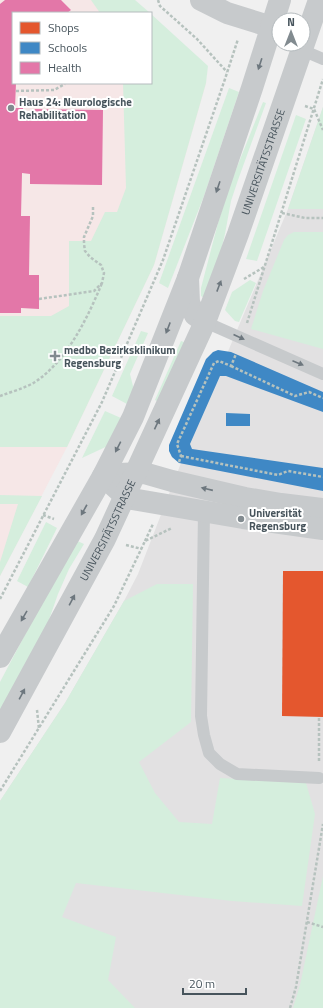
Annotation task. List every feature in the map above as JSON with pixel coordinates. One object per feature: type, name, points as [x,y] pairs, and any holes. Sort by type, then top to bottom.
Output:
[{"type":"street","points":[[201,0],[227,13],[271,27]]},
{"type":"street","points":[[278,12],[280,0]]},
{"type":"street","name":"UNIVERSITÄTSSTRASSE","points":[[311,20],[319,0]]},
{"type":"street","points":[[0,657],[103,476],[133,417],[188,278],[271,43]]},
{"type":"street","name":"UNIVERSITÄTSSTRASSE","points":[[0,732],[105,539],[205,322],[238,234],[298,52]]},
{"type":"street","points":[[188,278],[189,303],[195,314],[205,322]]},
{"type":"street","points":[[103,476],[135,472],[144,473],[245,498],[281,504],[323,508]]},
{"type":"street","points":[[103,476],[125,496],[132,499],[290,526],[323,529]]},
{"type":"lane","points":[[310,52],[323,59]]},
{"type":"lane","points":[[205,322],[323,374]]},
{"type":"lane","points":[[204,512],[201,716],[209,753],[220,764],[237,774],[319,778]]},
{"type":"path","points":[[158,0],[160,6],[197,39],[227,72]]},
{"type":"path","points":[[0,598],[105,394],[163,260],[244,19]]},
{"type":"path","points":[[231,366],[242,339],[323,79]]},
{"type":"path","points":[[16,91],[54,90],[65,84]]},
{"type":"path","points":[[314,109],[323,130]]},
{"type":"path","points":[[0,396],[34,382],[55,365],[68,348],[92,307],[104,274],[101,265],[90,257],[85,251],[84,237],[92,216],[93,205]]},
{"type":"path","points":[[282,213],[305,218],[323,218]]},
{"type":"path","points":[[39,299],[94,291],[102,283]]},
{"type":"path","points":[[172,481],[180,456],[177,444],[214,363],[219,360],[295,396],[309,392],[323,398]]},
{"type":"path","points":[[180,456],[278,475],[288,471],[323,477]]},
{"type":"path","points":[[0,791],[114,606],[145,541],[204,512]]},
{"type":"path","points":[[319,717],[319,778]]},
{"type":"path","points":[[290,1008],[296,987],[323,824]]},
{"type":"path","points":[[307,922],[323,927]]},
{"type":"shaded area","name":"medbo Bezirksklinikum Regensburg","points":[[0,0],[106,0],[120,12],[12,12],[12,84],[152,84],[152,39],[206,83],[154,265],[67,447],[0,576]]},
{"type":"shaded area","name":"Universität Regensburg","points":[[323,107],[323,1008],[0,1008],[0,801],[65,703],[138,574],[181,463],[288,209]]},
{"type":"green space","points":[[91,0],[135,0],[149,12],[99,12]]},
{"type":"green space","points":[[152,15],[208,66],[206,83],[154,265],[67,447],[0,447],[0,316],[51,316],[69,306],[69,241],[91,241],[105,212],[117,212],[126,188],[123,84],[152,84]]},
{"type":"green space","points":[[229,88],[239,92],[204,196],[168,288],[159,283]]},
{"type":"green space","points":[[263,102],[266,103],[231,201],[220,255],[204,298],[201,296],[201,288],[218,223],[229,187]]},
{"type":"green space","points":[[323,107],[323,209],[288,209]]},
{"type":"green space","points":[[296,115],[306,119],[257,261],[246,259]]},
{"type":"green space","points":[[294,232],[323,232],[323,349],[251,329],[263,291],[284,240],[288,235]]},
{"type":"green space","points":[[250,280],[256,283],[239,322],[235,321],[225,310],[232,292]]},
{"type":"green space","points":[[141,331],[148,333],[130,374],[134,390],[127,404],[112,396]]},
{"type":"green space","points":[[181,341],[187,343],[161,403],[155,400]]},
{"type":"green space","points":[[105,411],[121,418],[112,444],[82,458]]},
{"type":"green space","points":[[0,495],[42,496],[0,576],[0,562],[18,504],[0,504]]},
{"type":"green space","points":[[46,522],[57,528],[28,587],[17,581]]},
{"type":"green space","points":[[75,540],[84,544],[69,569],[58,594],[45,631],[0,714],[0,682]]},
{"type":"green space","points":[[157,584],[193,584],[191,722],[139,762],[155,793],[179,822],[212,824],[220,778],[306,783],[315,814],[302,906],[232,901],[76,883],[62,917],[116,937],[108,980],[135,1008],[0,1008],[0,801],[65,703],[124,601]]},
{"type":"green space","points":[[323,876],[323,1008],[293,1008],[300,985]]},
{"type":"building: Shops","points":[[283,571],[323,571],[323,717],[282,716]]},
{"type":"building: Schools","points":[[218,350],[231,352],[323,392],[323,412],[226,376],[220,376],[190,444],[192,449],[323,468],[323,491],[179,463],[172,457],[169,451],[169,445],[206,359],[213,352]]},
{"type":"building: Schools","points":[[226,413],[250,414],[250,426],[226,426]]},
{"type":"building: Health","name":"Haus 24: Neurologische Rehabilitation","points":[[5,0],[61,0],[71,10],[68,12],[12,12],[12,84],[16,84],[15,108],[23,108],[23,119],[30,119],[31,109],[103,110],[102,185],[30,184],[30,174],[22,173],[21,216],[30,216],[29,275],[39,275],[39,309],[21,308],[21,313],[0,313],[0,4]]},
{"type":"place","name":"Haus 24: Neurologische Rehabilitation","points":[[11,108]]},
{"type":"place","name":"medbo Bezirksklinikum Regensburg","points":[[55,356]]},
{"type":"place","name":"Universität Regensburg","points":[[241,519]]}]
